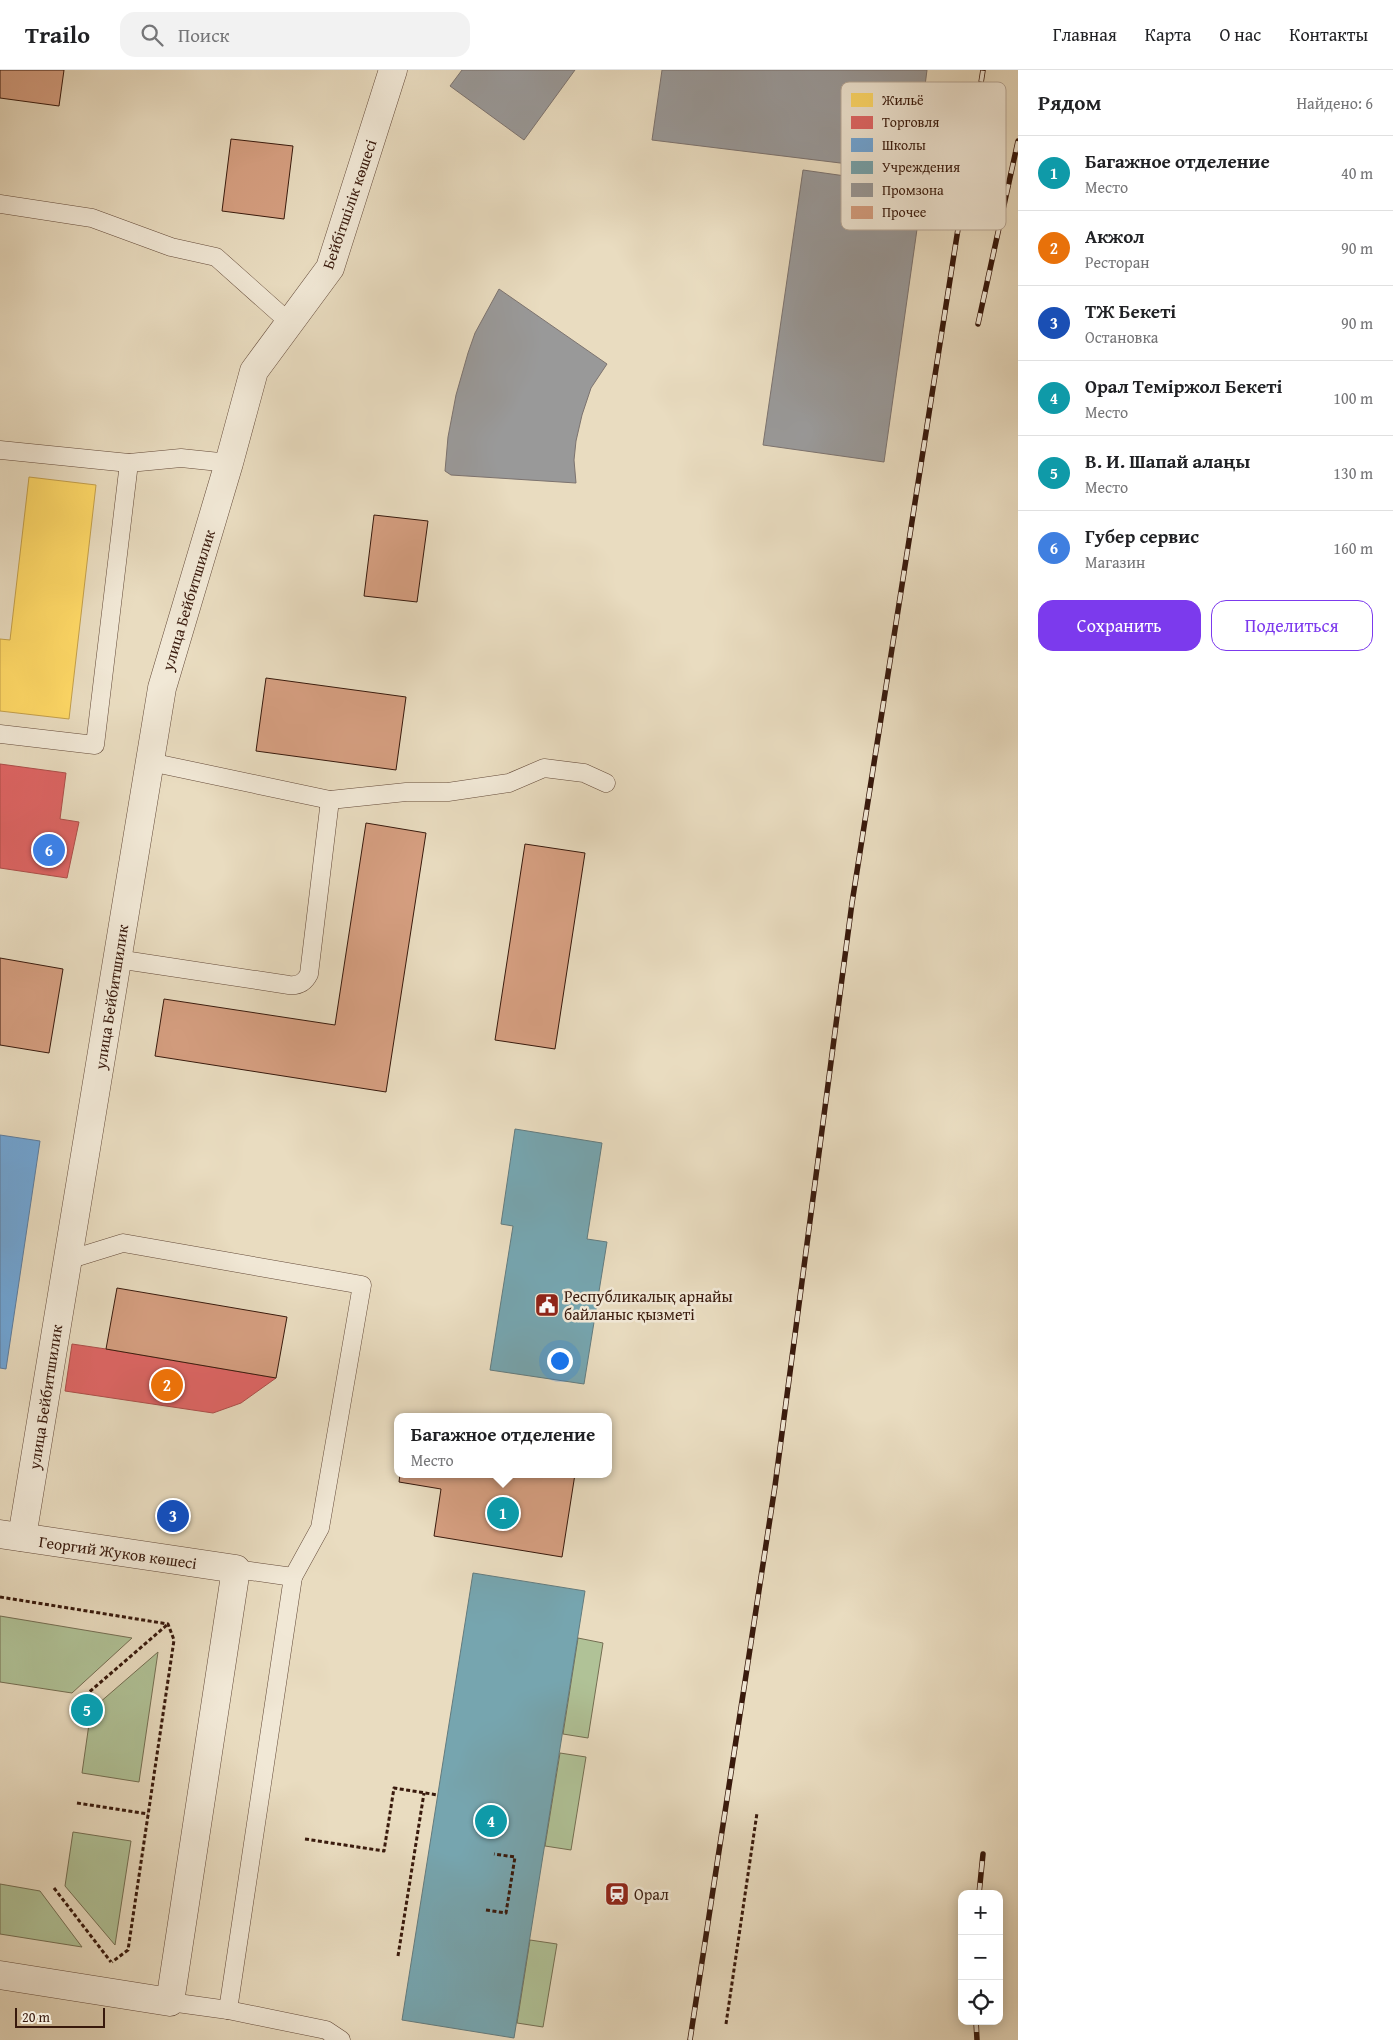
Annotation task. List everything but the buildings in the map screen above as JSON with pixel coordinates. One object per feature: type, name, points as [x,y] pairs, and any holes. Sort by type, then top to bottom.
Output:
[{"type":"street","name":"Бейбітшілік көшесі","points":[[229,463],[254,371],[330,268],[393,70]]},
{"type":"street","name":"улица Бейбитшилик","points":[[11,1536],[68,1260],[162,688],[229,463]]},
{"type":"street","name":"Георгий Жуков көшесі","points":[[11,1536],[236,1569]]},
{"type":"street","points":[[0,1975],[170,2002],[236,1569]]},
{"type":"lane","points":[[0,204],[92,218],[171,247],[216,258],[290,323]]},
{"type":"lane","points":[[0,450],[129,463],[181,458],[229,463]]},
{"type":"lane","points":[[0,734],[95,746],[129,463]]},
{"type":"lane","points":[[150,762],[330,800],[406,792],[448,792],[509,783],[544,768],[584,773],[606,783]]},
{"type":"lane","points":[[117,959],[295,986],[302,983],[309,974],[330,800]]},
{"type":"lane","points":[[68,1260],[123,1243],[362,1285],[320,1528],[293,1577],[228,2010]]},
{"type":"lane","points":[[236,1569],[293,1577]]},
{"type":"lane","points":[[170,2002],[228,2010],[326,2030],[341,2040]]},
{"type":"path","points":[[0,1597],[168,1624]]},
{"type":"path","points":[[80,1700],[168,1624]]},
{"type":"path","points":[[102,1961],[112,1962],[128,1950],[174,1640],[168,1624]]},
{"type":"path","points":[[305,1839],[384,1851],[394,1788],[438,1795]]},
{"type":"path","points":[[398,1956],[424,1793]]},
{"type":"path","points":[[77,1802],[148,1814]]},
{"type":"path","points":[[726,2024],[757,1813]]},
{"type":"path","points":[[486,1910],[506,1913],[515,1857],[494,1854]]},
{"type":"path","points":[[54,1888],[112,1962]]},
{"type":"green space","points":[[0,1616],[132,1638],[72,1693],[0,1682]]},
{"type":"green space","points":[[578,1638],[603,1643],[588,1738],[563,1734]]},
{"type":"green space","points":[[158,1652],[139,1782],[82,1773],[91,1710]]},
{"type":"green space","points":[[560,1753],[586,1757],[571,1850],[545,1846]]},
{"type":"green space","points":[[73,1832],[131,1841],[115,1945],[65,1886]]},
{"type":"green space","points":[[0,1884],[40,1891],[82,1947],[0,1934]]},
{"type":"green space","points":[[530,1940],[557,1944],[543,2027],[517,2023]]},
{"type":"railway","points":[[981,82],[983,70]]},
{"type":"railway","points":[[1006,196],[1018,141]]},
{"type":"railway","points":[[690,2040],[775,1486],[852,903],[958,230]]},
{"type":"railway","points":[[978,324],[999,230]]},
{"type":"railway","points":[[979,1890],[983,1854]]},
{"type":"railway","points":[[976,2025],[977,2040]]},
{"type":"place","name":"Губер сервис","points":[[49,850]]},
{"type":"place","name":"Республикалық арнайы байланыс қызметі","points":[[547,1305]]},
{"type":"place","name":"Акжол","points":[[167,1385]]},
{"type":"place","name":"Багажное отделение","points":[[503,1513]]},
{"type":"place","name":"ТЖ Бекеті","points":[[173,1516]]},
{"type":"place","name":"В. И. Шапай алаңы","points":[[87,1710]]},
{"type":"place","name":"Орал Теміржол Бекеті","points":[[491,1821]]},
{"type":"place","name":"Орал","points":[[617,1894]]}]
